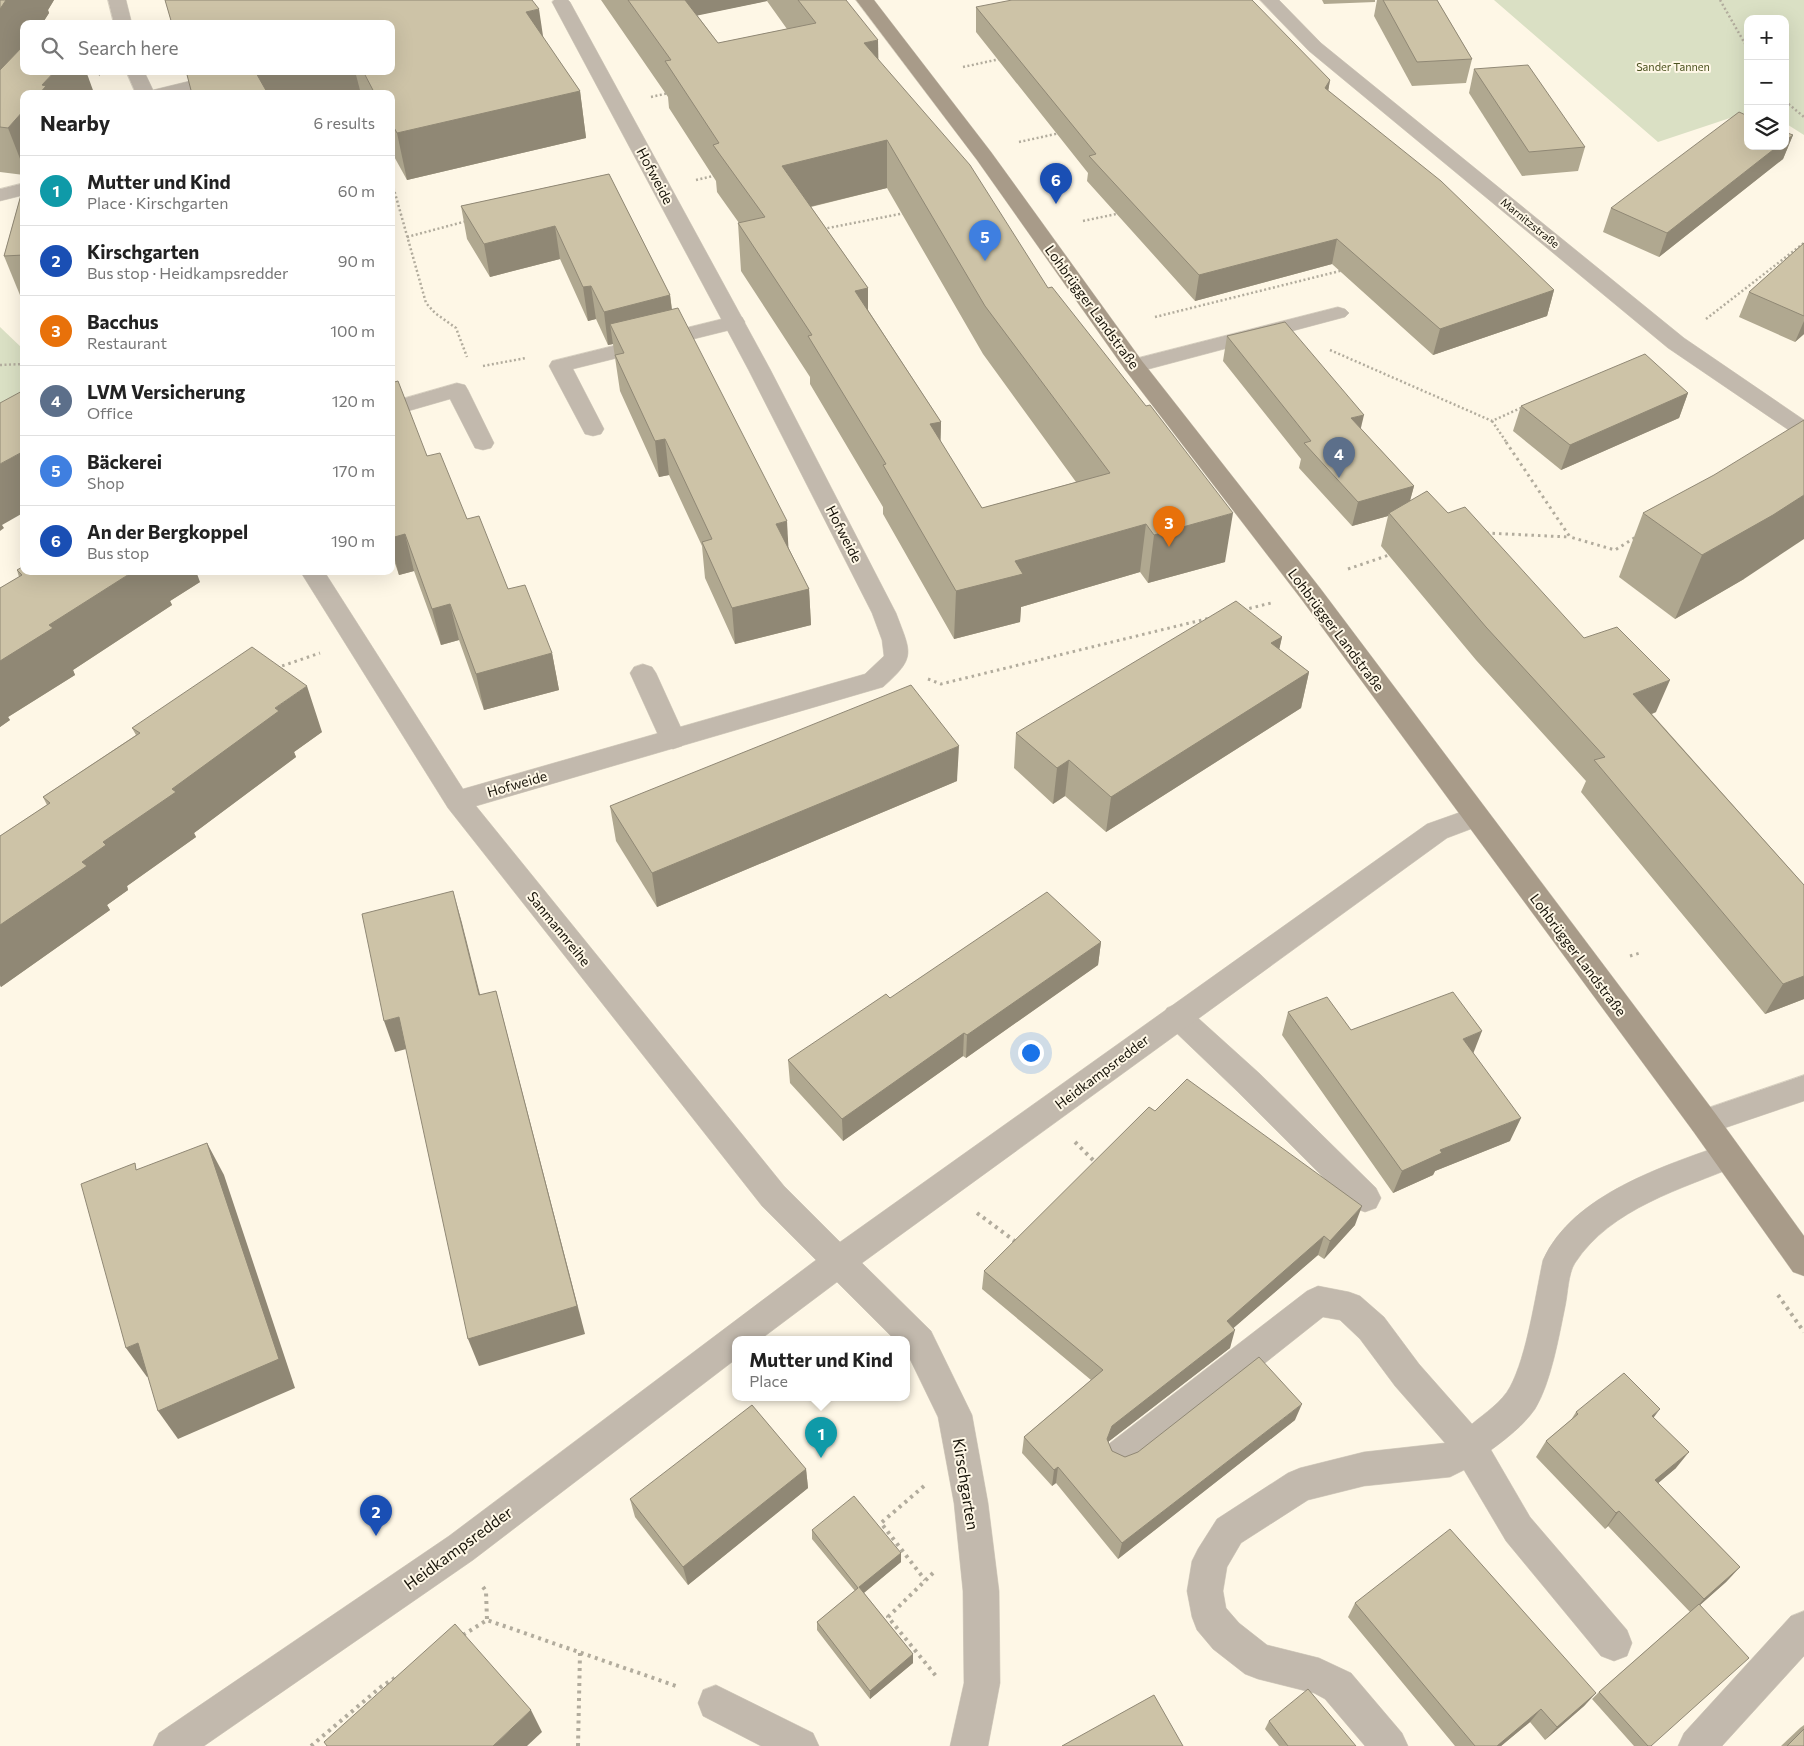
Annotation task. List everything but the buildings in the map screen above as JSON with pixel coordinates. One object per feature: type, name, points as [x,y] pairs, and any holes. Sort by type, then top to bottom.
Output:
[{"type":"street","points":[[117,0],[122,20]]},
{"type":"street","name":"Lohbrügger Landstraße","points":[[865,0],[984,156],[1134,366],[1311,594],[1475,817],[1704,1122],[1804,1262]]},
{"type":"street","name":"Marnitzstraße","points":[[1269,0],[1315,47],[1676,343],[1804,430]]},
{"type":"street","name":"Hofweide","points":[[457,801],[874,681],[892,664],[897,656],[894,640],[884,613],[734,322],[559,3]]},
{"type":"street","points":[[138,75],[143,90]]},
{"type":"street","points":[[176,90],[238,75]]},
{"type":"street","points":[[0,195],[20,190]]},
{"type":"street","points":[[1134,366],[1338,313]]},
{"type":"street","points":[[592,429],[560,366],[734,322]]},
{"type":"street","points":[[395,408],[457,390],[483,443]]},
{"type":"street","name":"Sanmannreihe","points":[[314,575],[457,801],[773,1196],[838,1262]]},
{"type":"street","points":[[643,673],[673,739]]},
{"type":"street","name":"Heidkampsredder","points":[[740,1336],[838,1262],[1046,1114],[1177,1016],[1437,831],[1475,817]]},
{"type":"street","points":[[1177,1016],[1248,1082],[1365,1198]]},
{"type":"street","points":[[1704,1122],[1804,1088]]},
{"type":"street","points":[[1389,1746],[1338,1686],[1319,1676],[1258,1661],[1226,1636],[1210,1617],[1205,1591],[1210,1562],[1229,1530],[1300,1485],[1364,1469],[1450,1460],[1504,1420],[1522,1397],[1538,1356],[1560,1260],[1575,1238],[1629,1196],[1728,1156]]},
{"type":"street","name":"Kirschgarten","points":[[838,1262],[919,1342],[956,1416],[971,1503],[981,1591],[982,1683],[971,1733]]},
{"type":"street","points":[[1122,1455],[1318,1301],[1348,1307],[1372,1328],[1407,1375],[1469,1446],[1518,1529],[1614,1643]]},
{"type":"street","name":"Heidkampsredder","points":[[172,1746],[461,1548],[732,1342]]},
{"type":"street","points":[[1697,1746],[1804,1629]]},
{"type":"street","points":[[716,1703],[800,1746]]},
{"type":"path","points":[[1720,0],[1744,42]]},
{"type":"path","points":[[963,67],[1002,59]]},
{"type":"path","points":[[616,104],[675,92]]},
{"type":"path","points":[[1789,104],[1804,117]]},
{"type":"path","points":[[1019,142],[1067,131]]},
{"type":"path","points":[[662,188],[719,175]]},
{"type":"path","points":[[395,194],[426,303],[435,313],[456,328],[468,358],[468,364]]},
{"type":"path","points":[[814,231],[912,211]]},
{"type":"path","points":[[1082,221],[1121,213]]},
{"type":"path","points":[[407,237],[474,220]]},
{"type":"path","points":[[1676,343],[1804,243]]},
{"type":"path","points":[[1155,318],[1352,268]]},
{"type":"path","points":[[1281,328],[1492,421],[1570,537]]},
{"type":"path","points":[[0,365],[20,364]]},
{"type":"path","points":[[1492,421],[1529,405]]},
{"type":"path","points":[[1480,534],[1570,537],[1615,550],[1640,535]]},
{"type":"path","points":[[1348,569],[1394,554]]},
{"type":"path","points":[[1241,610],[1311,594]]},
{"type":"path","points":[[892,664],[941,684],[1212,618]]},
{"type":"path","points":[[274,668],[356,642]]},
{"type":"path","points":[[943,1187],[1024,1248]]},
{"type":"path","points":[[925,1580],[882,1523],[962,1453]]},
{"type":"path","points":[[971,1733],[888,1618],[925,1580],[974,1536]]},
{"type":"path","points":[[455,1640],[487,1620],[680,1687],[716,1703]]},
{"type":"path","points":[[578,1746],[580,1653]]},
{"type":"path","points":[[311,1746],[382,1686],[406,1671]]},
{"type":"path","points":[[382,1686],[389,1694]]},
{"type":"green space","name":"Sander Tannen","points":[[1494,0],[1804,0],[1804,135],[1789,126],[1789,15],[1744,15],[1744,113],[1658,142]]},
{"type":"green space","points":[[0,327],[20,346],[20,413],[0,418]]},
{"type":"place","name":"An der Bergkoppel","points":[[1056,204]]},
{"type":"place","name":"Bäckerei","points":[[985,261]]},
{"type":"place","name":"LVM Versicherung","points":[[1339,478]]},
{"type":"place","name":"Bacchus","points":[[1169,547]]},
{"type":"place","name":"Mutter und Kind","points":[[821,1458]]},
{"type":"place","name":"Kirschgarten","points":[[376,1536]]}]
